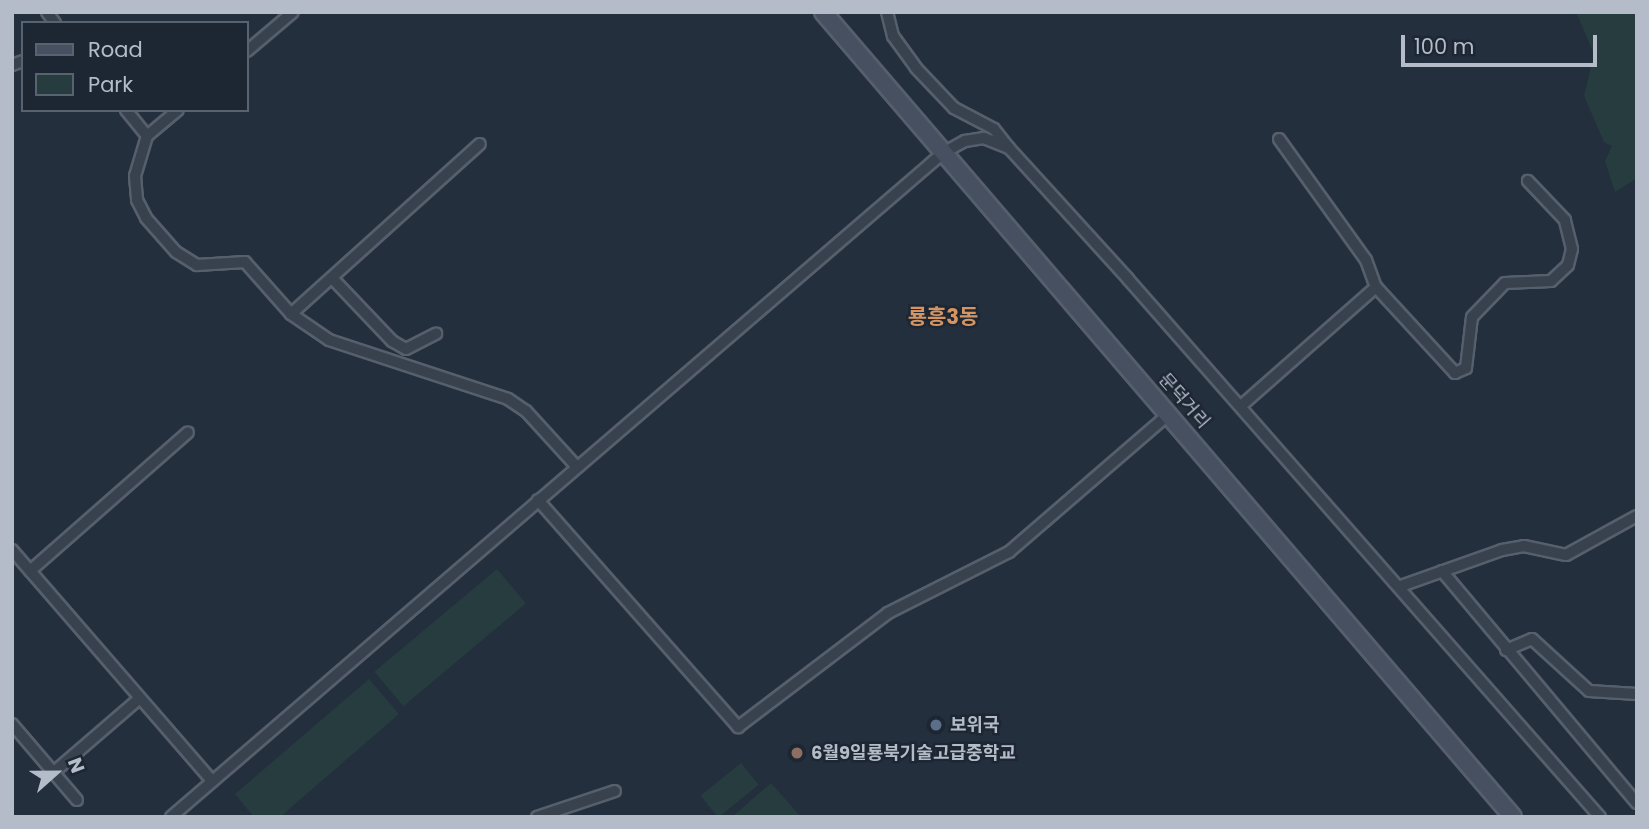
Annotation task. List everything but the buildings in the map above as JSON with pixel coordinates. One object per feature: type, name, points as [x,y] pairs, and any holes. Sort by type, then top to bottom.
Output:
[{"type":"main road","name":"문덕거리","points":[[823,12],[1513,817]]},
{"type":"street","points":[[248,50],[293,12]]},
{"type":"street","points":[[887,12],[893,36],[916,68],[954,108],[994,129],[1401,586],[1600,817]]},
{"type":"street","points":[[128,112],[147,136]]},
{"type":"street","points":[[176,112],[147,136],[135,176],[137,200],[146,218],[176,252],[197,265],[214,267],[236,261],[251,265],[291,314],[329,340],[508,399],[526,411],[577,467]]},
{"type":"street","points":[[171,817],[943,153],[965,141],[984,138],[1009,148]]},
{"type":"street","points":[[1279,139],[1366,260],[1367,272],[1377,287],[1455,373],[1462,373],[1476,311],[1505,283],[1551,281],[1568,265],[1572,249],[1565,220],[1528,181]]},
{"type":"street","points":[[291,314],[480,144]]},
{"type":"street","points":[[333,279],[392,341],[406,349],[416,348],[436,334]]},
{"type":"street","points":[[1241,406],[1377,287]]},
{"type":"street","points":[[538,500],[738,727],[888,613],[1009,552],[1169,414]]},
{"type":"street","points":[[30,571],[188,432]]},
{"type":"street","points":[[1401,586],[1524,546],[1566,555],[1637,516]]},
{"type":"street","points":[[12,550],[212,781]]},
{"type":"street","points":[[1441,571],[1637,803]]},
{"type":"street","points":[[1506,650],[1532,639],[1590,691],[1637,694]]},
{"type":"street","points":[[54,772],[140,698]]},
{"type":"street","points":[[12,724],[77,800]]},
{"type":"street","points":[[537,817],[615,791]]},
{"type":"green space","points":[[1576,12],[1637,12],[1637,178],[1615,192],[1605,161],[1612,146],[1604,142],[1584,96],[1594,54]]},
{"type":"green space","points":[[497,569],[526,603],[403,706],[374,672]]},
{"type":"green space","points":[[369,679],[399,714],[280,817],[254,817],[235,794]]},
{"type":"green space","points":[[741,763],[759,785],[719,817],[701,796]]},
{"type":"green space","points":[[771,783],[801,817],[732,817]]},
{"type":"place","name":"보위국","points":[[936,725]]},
{"type":"place","name":"6월9일룡북기술고급중학교","points":[[797,753]]},
{"type":"district","name":"룡흥3동","points":[[943,317]]}]
